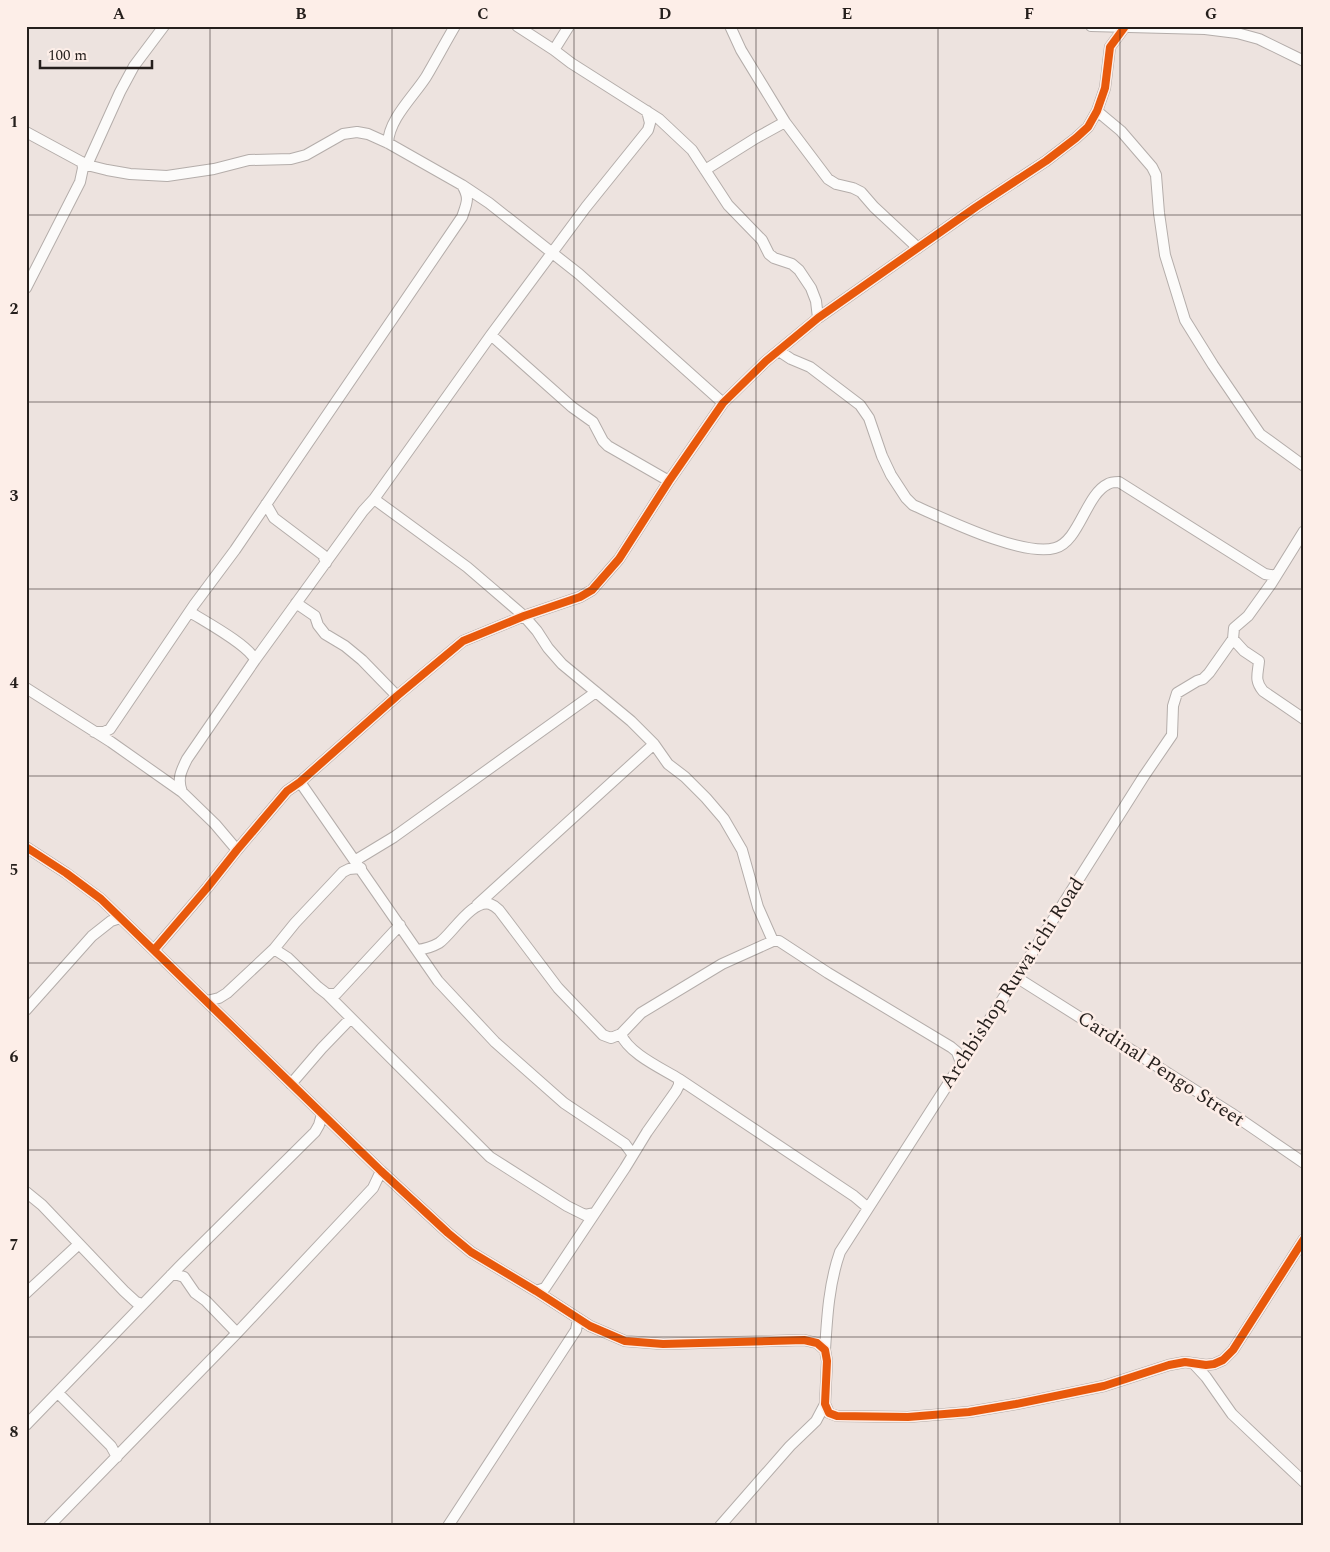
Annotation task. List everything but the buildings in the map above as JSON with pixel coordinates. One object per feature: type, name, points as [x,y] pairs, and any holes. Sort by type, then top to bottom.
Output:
[{"type":"street","points":[[26,288],[80,182],[84,163],[120,92],[134,66],[164,26]]},
{"type":"street","points":[[388,144],[388,136],[398,116],[425,78],[456,26]]},
{"type":"street","points":[[518,26],[571,63],[660,119],[692,150],[728,205],[762,240],[769,254],[774,258],[792,264],[799,270],[811,288],[816,301],[818,318]]},
{"type":"street","points":[[554,50],[570,26]]},
{"type":"street","points":[[730,26],[741,50],[786,122],[828,179],[836,184],[861,192],[874,207],[918,248]]},
{"type":"street","points":[[1096,27],[1205,29],[1238,33],[1258,39],[1304,62]]},
{"type":"street","points":[[154,950],[287,791],[300,782],[397,696],[463,641],[524,616],[580,597],[592,590],[619,559],[669,481],[723,403],[766,361],[818,318],[976,207],[1046,161],[1076,138],[1088,126],[1097,112],[1105,88],[1110,47],[1108,37],[1096,27]]},
{"type":"street","points":[[1110,47],[1124,28]]},
{"type":"street","points":[[182,792],[179,785],[179,775],[187,759],[255,660],[363,511],[374,499],[491,335],[586,207],[648,130],[650,123],[647,111]]},
{"type":"street","points":[[1097,112],[1121,131],[1152,167],[1156,175],[1165,255],[1185,320],[1260,434],[1304,466]]},
{"type":"street","points":[[705,170],[786,122]]},
{"type":"street","points":[[26,132],[84,163],[130,174],[167,176],[214,169],[249,160],[291,159],[306,155],[343,134],[357,132],[368,134],[462,185],[488,203],[579,274],[723,403]]},
{"type":"street","points":[[94,732],[104,732],[110,729],[462,217],[467,204],[468,194],[462,185]]},
{"type":"street","points":[[491,335],[572,407],[593,422],[603,441],[608,446],[669,481]]},
{"type":"street","points":[[779,351],[791,359],[810,366],[860,405],[869,418],[882,456],[892,475],[906,498],[913,505],[1010,545],[1054,549],[1068,539],[1099,491],[1106,484],[1119,482],[1271,578]]},
{"type":"street","points":[[374,499],[467,567],[524,616],[562,664],[631,721],[654,744],[668,764],[685,777],[706,798],[724,819],[742,850],[758,907],[773,940]]},
{"type":"street","points":[[266,504],[274,518],[323,555],[326,563]]},
{"type":"street","points":[[1304,531],[1271,578],[1248,616],[1234,628],[1233,638],[1244,652],[1260,662],[1257,680],[1263,691],[1304,719]]},
{"type":"street","points":[[296,603],[315,616],[325,634],[345,646],[362,660],[397,696]]},
{"type":"street","points":[[190,612],[236,641],[255,660]]},
{"type":"street","name":"Archbishop Ruwa'ichi Road","points":[[825,1404],[827,1361],[825,1350],[828,1309],[834,1268],[840,1252],[1172,735],[1173,706],[1177,693],[1209,673],[1233,638]]},
{"type":"street","points":[[26,688],[111,742],[182,792],[215,824],[237,850]]},
{"type":"street","points":[[207,1000],[219,998],[228,993],[274,949],[295,923],[344,872],[358,864],[596,692]]},
{"type":"street","points":[[110,729],[111,742]]},
{"type":"street","points":[[417,950],[440,942],[474,907],[654,744]]},
{"type":"street","points":[[161,777],[179,775]]},
{"type":"street","points":[[300,782],[438,981],[495,1042],[564,1103],[625,1144],[633,1155]]},
{"type":"street","points":[[26,847],[101,899],[381,1171],[471,1252],[578,1318],[604,1333],[625,1341],[663,1344],[804,1340],[817,1343],[825,1350]]},
{"type":"street","points":[[474,907],[490,904],[500,910],[558,988],[603,1035],[611,1038],[620,1034],[641,1013],[722,964],[773,940],[779,941],[828,973],[951,1047],[956,1052],[961,1063]]},
{"type":"street","points":[[26,1010],[92,936],[111,921],[120,918]]},
{"type":"street","points":[[327,994],[336,994],[341,990],[400,925]]},
{"type":"street","points":[[274,949],[288,958],[327,994],[490,1157],[566,1206],[585,1215],[595,1214]]},
{"type":"street","name":"Cardinal Pengo Street","points":[[1016,978],[1230,1113],[1304,1163]]},
{"type":"street","points":[[291,1084],[350,1019]]},
{"type":"street","points":[[620,1034],[631,1049],[868,1207]]},
{"type":"street","points":[[536,1291],[545,1288],[595,1214],[647,1132],[676,1091],[679,1085],[678,1079]]},
{"type":"street","points":[[26,1425],[171,1275],[314,1132],[319,1125],[322,1114]]},
{"type":"street","points":[[49,1526],[185,1384],[237,1333],[373,1188],[381,1171]]},
{"type":"street","points":[[26,1192],[42,1205],[124,1291],[136,1302],[143,1304]]},
{"type":"street","points":[[816,1421],[837,1416],[908,1417],[969,1412],[1104,1386],[1169,1365],[1186,1362],[1214,1364],[1222,1360],[1233,1350],[1304,1239]]},
{"type":"street","points":[[26,1293],[79,1244]]},
{"type":"street","points":[[171,1275],[178,1274],[184,1277],[195,1293],[206,1301],[237,1333]]},
{"type":"street","points":[[448,1526],[576,1330],[578,1318]]},
{"type":"street","points":[[1193,1363],[1206,1376],[1232,1414],[1304,1482]]},
{"type":"street","points":[[58,1393],[111,1446],[117,1457]]},
{"type":"street","points":[[825,1404],[830,1413],[837,1416]]},
{"type":"street","points":[[720,1526],[790,1446],[816,1421],[825,1404]]},
{"type":"cycle path","points":[[154,950],[287,791],[300,782],[397,696],[463,641],[524,616],[580,597],[592,590],[619,559],[669,481],[723,403],[766,361],[818,318],[976,207],[1046,161],[1088,127],[1097,111],[1105,88],[1110,47],[1124,28]]},
{"type":"cycle path","points":[[26,847],[101,899],[381,1171],[471,1252],[590,1326],[625,1341],[663,1344],[804,1340],[817,1343],[825,1350],[827,1361],[825,1404],[829,1413],[837,1416],[908,1417],[969,1412],[1104,1386],[1169,1365],[1185,1362],[1206,1365],[1214,1364],[1223,1360],[1233,1350],[1304,1239]]}]
